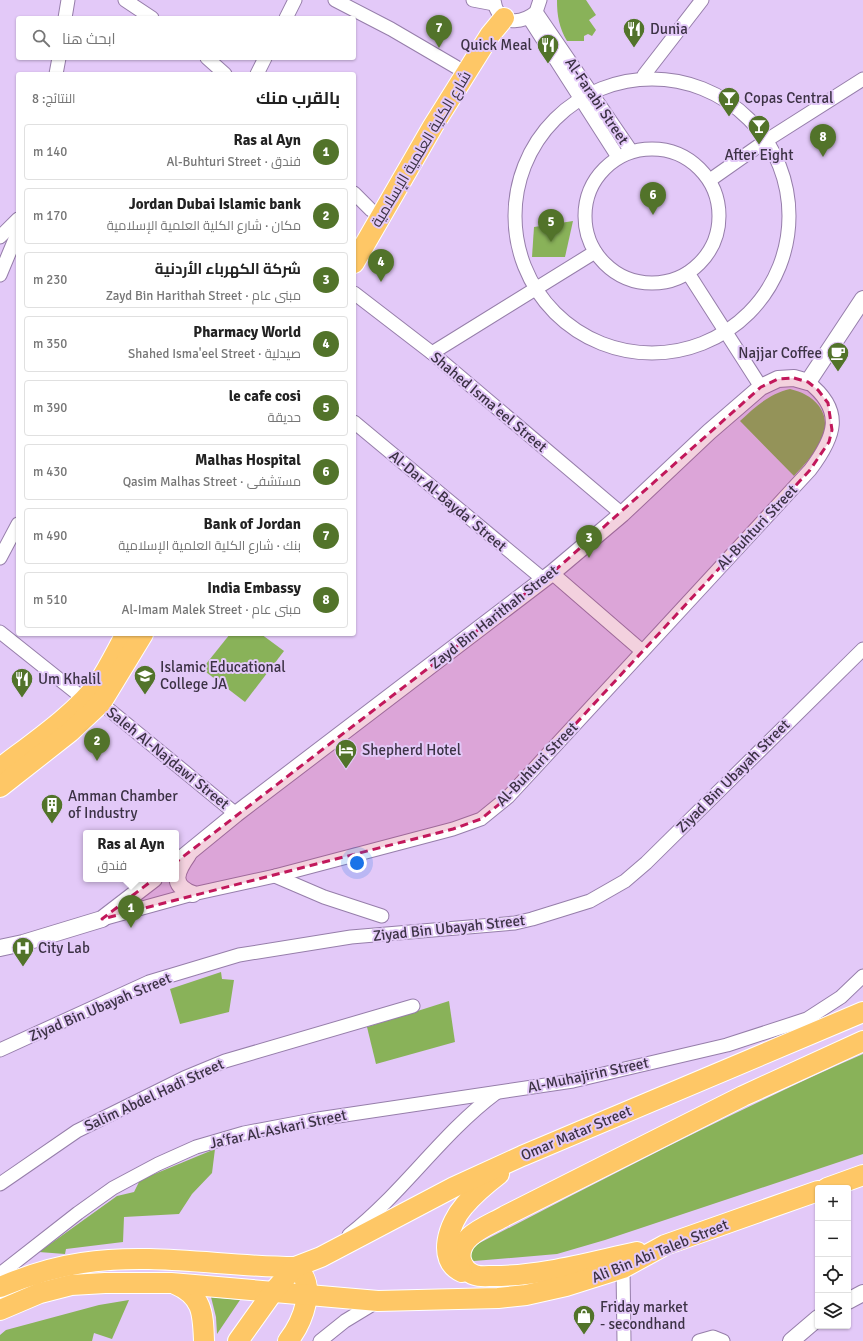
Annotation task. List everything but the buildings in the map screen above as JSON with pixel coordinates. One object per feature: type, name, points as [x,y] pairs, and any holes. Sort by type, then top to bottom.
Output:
[{"type":"main road","name":"شارع الكلية العلمية الإسلامية","points":[[356,236],[456,67],[497,8]]},
{"type":"main road","name":"شارع الكلية العلمية الإسلامية","points":[[356,260],[433,126],[490,35],[497,8]]},
{"type":"main road","points":[[0,768],[93,701],[98,682],[125,636]]},
{"type":"main road","points":[[0,787],[70,732],[142,636]]},
{"type":"main road","name":"Omar Matar Street","points":[[302,1280],[332,1251],[454,1187],[522,1156],[863,1012]]},
{"type":"main road","points":[[475,1275],[468,1271],[462,1264],[460,1255],[462,1246],[467,1238],[505,1216],[736,1100],[863,1041]]},
{"type":"main road","points":[[522,1156],[472,1197],[463,1207],[453,1224],[448,1238],[446,1253],[454,1268],[475,1275],[506,1276],[621,1262]]},
{"type":"main road","points":[[835,1185],[863,1175]]},
{"type":"main road","name":"Ali Bin Abi Taleb Street","points":[[302,1280],[378,1302],[498,1298],[526,1295],[566,1286],[665,1245],[815,1192]]},
{"type":"main road","points":[[0,1287],[25,1276],[81,1263],[155,1259],[253,1267],[302,1280]]},
{"type":"main road","points":[[0,1310],[40,1293],[71,1285],[171,1283],[273,1292],[302,1280]]},
{"type":"main road","points":[[238,1341],[273,1292],[302,1280]]},
{"type":"main road","points":[[288,1341],[302,1316],[302,1280]]},
{"type":"main road","points":[[171,1283],[186,1289],[197,1300],[201,1312],[204,1341]]},
{"type":"street","points":[[65,16],[68,0]]},
{"type":"street","points":[[125,0],[149,16]]},
{"type":"street","points":[[287,16],[295,0]]},
{"type":"street","points":[[335,0],[391,29],[456,67]]},
{"type":"street","points":[[473,0],[497,8],[515,21],[535,10]]},
{"type":"street","points":[[644,75],[702,0]]},
{"type":"street","name":"Al-Farabi Street","points":[[535,10],[587,97],[618,157]]},
{"type":"street","points":[[56,72],[58,60]]},
{"type":"street","points":[[209,60],[223,72]]},
{"type":"street","points":[[258,72],[264,60]]},
{"type":"street","points":[[644,75],[667,77],[704,88],[744,114],[767,140],[776,157],[783,178],[788,222],[785,247],[779,268],[767,290],[754,308],[727,332],[704,344],[679,351],[649,353],[619,349],[596,342],[566,326],[550,311],[535,291],[522,266],[517,244],[517,205],[524,174],[536,146],[558,118],[587,97],[616,82],[644,75]]},
{"type":"street","points":[[710,180],[767,140],[863,79]]},
{"type":"street","name":"Al-Farabi Street","points":[[587,97],[631,151]]},
{"type":"street","points":[[646,148],[665,149],[683,155],[698,166],[710,180],[718,202],[720,214],[718,231],[712,247],[702,262],[688,273],[675,280],[660,283],[645,283],[630,280],[605,264],[595,252],[589,238],[585,224],[585,208],[595,180],[605,168],[618,157],[631,151],[646,148]]},
{"type":"street","points":[[356,195],[371,210]]},
{"type":"street","points":[[0,237],[16,221]]},
{"type":"street","points":[[0,275],[16,237]]},
{"type":"street","points":[[432,353],[535,291],[595,252]]},
{"type":"street","points":[[688,273],[761,387]]},
{"type":"street","name":"Shahed Isma'eel Street","points":[[356,295],[432,353],[622,514]]},
{"type":"street","points":[[808,382],[863,299]]},
{"type":"street","name":"Zayd Bin Harithah Street","points":[[179,861],[236,814],[548,576],[622,514],[709,432],[761,387],[778,379],[794,378],[808,382]]},
{"type":"street","name":"Al-Buhturi Street","points":[[2,950],[102,919],[193,894],[275,876],[453,830],[480,819],[508,797],[810,470],[829,442],[832,430],[832,417],[828,403],[818,390],[808,382]]},
{"type":"street","name":"Al-Dar Al-Bayda' Street","points":[[356,424],[642,651]]},
{"type":"street","points":[[0,558],[16,528]]},
{"type":"street","name":"Saleh Al-Najdawi Street","points":[[0,632],[93,701],[236,814]]},
{"type":"street","name":"Ziyad Bin Ubayah Street","points":[[0,1050],[149,982],[238,955],[351,937],[515,923],[551,914],[590,900],[625,881],[646,863],[863,649]]},
{"type":"street","points":[[179,872],[191,852]]},
{"type":"street","points":[[275,876],[318,895],[382,916]]},
{"type":"street","points":[[102,919],[150,882]]},
{"type":"street","points":[[178,882],[182,889],[193,894]]},
{"type":"street","name":"Al-Muhajirin Street","points":[[497,1092],[580,1079],[727,1045],[807,1020],[841,997],[863,976]]},
{"type":"street","name":"Salim Abdel Hadi Street","points":[[0,1184],[78,1131],[184,1078],[225,1061],[413,1006]]},
{"type":"street","points":[[332,1251],[386,1204],[467,1117],[497,1092]]},
{"type":"street","name":"Jaʻfar Al-Askari Street","points":[[0,1274],[78,1213],[113,1188],[158,1164],[196,1147],[244,1133],[276,1126],[497,1092]]},
{"type":"street","points":[[621,1262],[624,1341]]},
{"type":"street","points":[[851,1299],[863,1293]]},
{"type":"street","points":[[320,1341],[345,1321],[378,1302]]},
{"type":"street","points":[[791,1341],[815,1321]]},
{"type":"street","points":[[699,1341],[713,1337],[723,1341]]},
{"type":"highlighted area","points":[[794,378],[808,382],[818,390],[828,403],[832,430],[829,442],[810,470],[508,797],[481,819],[453,829],[102,919],[552,573],[761,387],[778,379]]},
{"type":"green space","points":[[557,0],[586,0],[596,15],[589,20],[596,30],[592,36],[588,34],[584,36],[584,41],[567,41],[559,21]]},
{"type":"green space","points":[[573,221],[565,257],[532,257],[534,227]]},
{"type":"green space","points":[[790,389],[806,395],[819,406],[824,415],[825,425],[820,444],[808,461],[794,476],[740,421],[769,397]]},
{"type":"green space","points":[[228,636],[264,636],[284,651],[245,702],[202,669]]},
{"type":"green space","points":[[221,972],[222,979],[234,980],[229,1012],[180,1024],[170,989]]},
{"type":"green space","points":[[449,1001],[455,1042],[376,1064],[367,1027]]},
{"type":"green space","points":[[863,1054],[863,1154],[605,1240],[557,1254],[474,1261],[469,1258],[470,1248],[714,1124]]},
{"type":"green space","points":[[215,1149],[212,1173],[192,1194],[179,1214],[124,1217],[123,1242],[66,1249],[65,1254],[39,1252],[117,1196],[134,1192],[140,1180]]},
{"type":"green space","points":[[211,1297],[240,1300],[217,1334],[216,1317]]},
{"type":"green space","points":[[129,1300],[112,1339],[94,1333],[92,1341],[0,1341],[0,1335],[6,1330],[99,1305]]},
{"type":"place","name":"Bank of Jordan","points":[[439,48]]},
{"type":"place","name":"Dunia","points":[[634,48]]},
{"type":"place","name":"Quick Meal","points":[[548,64]]},
{"type":"place","name":"Copas Central","points":[[729,118]]},
{"type":"place","name":"After Eight","points":[[759,146]]},
{"type":"place","name":"India Embassy","points":[[823,157]]},
{"type":"place","name":"Malhas Hospital","points":[[653,215]]},
{"type":"place","name":"le cafe cosi","points":[[551,242]]},
{"type":"place","name":"Pharmacy World","points":[[381,282]]},
{"type":"place","name":"Najjar Coffee","points":[[838,372]]},
{"type":"place","name":"شركة الكهرباء الأردنية","points":[[589,558]]},
{"type":"place","name":"Islamic Educational College JA","points":[[145,696]]},
{"type":"place","name":"Um Khalil","points":[[22,698]]},
{"type":"place","name":"Jordan Dubai Islamic bank","points":[[97,761]]},
{"type":"place","name":"Shepherd Hotel","points":[[346,770]]},
{"type":"place","name":"Amman Chamber of Industry","points":[[52,824]]},
{"type":"place","name":"Ras al Ayn","points":[[131,928]]},
{"type":"place","name":"City Lab","points":[[23,968]]},
{"type":"place","name":"Friday market - secondhand","points":[[584,1336]]}]
